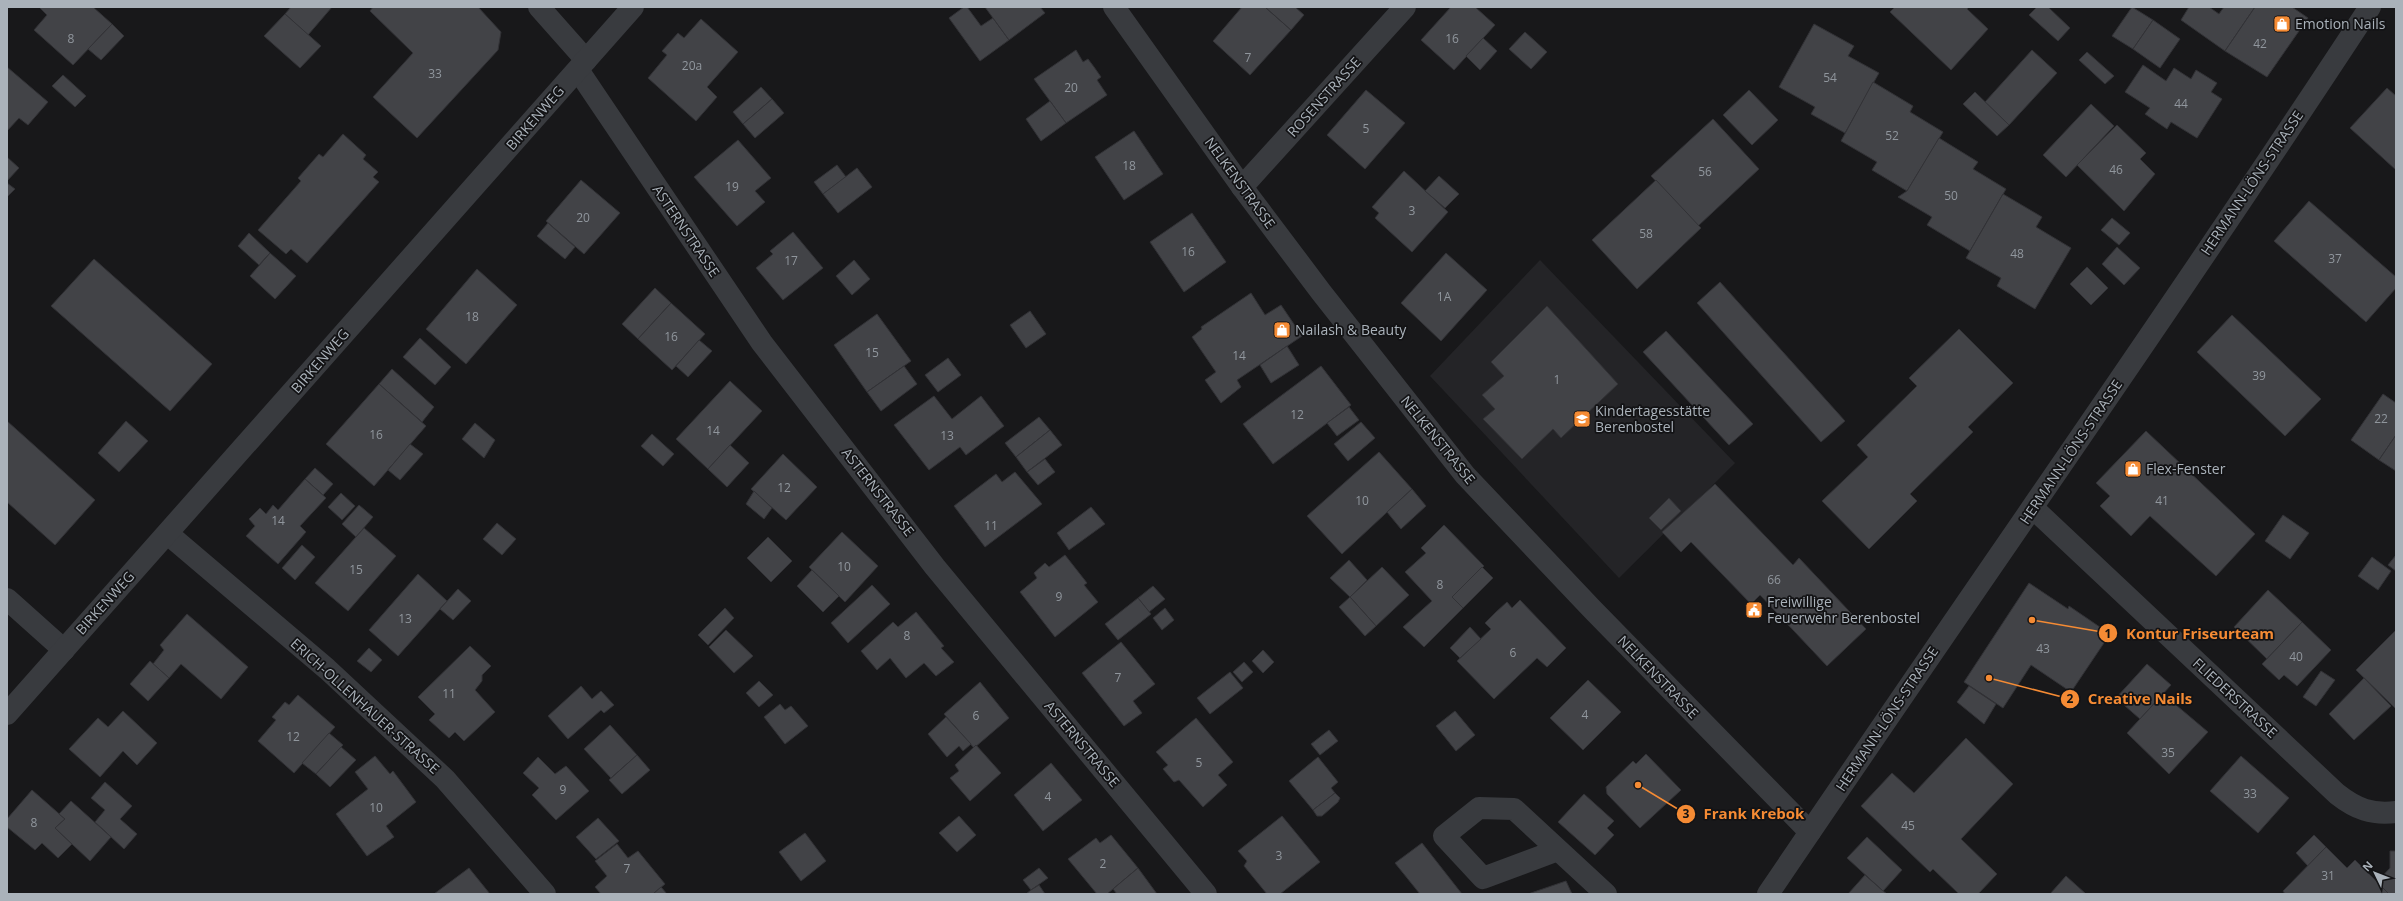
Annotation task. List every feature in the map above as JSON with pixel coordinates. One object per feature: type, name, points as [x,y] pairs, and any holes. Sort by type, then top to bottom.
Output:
[{"type":"street","name":"ASTERNSTRASSE","points":[[539,7],[582,65],[762,343],[935,567],[1206,894]]},
{"type":"street","name":"BIRKENWEG","points":[[7,714],[168,534],[633,7]]},
{"type":"street","name":"NELKENSTRASSE","points":[[1114,7],[1242,187],[1321,292],[1465,475],[1592,609],[1810,832]]},
{"type":"street","name":"ROSENSTRASSE","points":[[1242,187],[1405,7]]},
{"type":"street","name":"HERMANN-LÖNS-STRASSE","points":[[1768,894],[2033,508],[2370,7]]},
{"type":"street","name":"FLIEDERSTRASSE","points":[[2033,508],[2337,794],[2361,810],[2380,814],[2396,812]]},
{"type":"street","name":"ERICH-OLLENHAUER-STRASSE","points":[[168,534],[327,669],[445,779],[545,894]]},
{"type":"street","points":[[7,599],[64,650]]},
{"type":"street","points":[[1558,850],[1483,878],[1444,836],[1479,808],[1514,809],[1606,894]]},
{"type":"shaded area","name":"Kindertagesstätte Berenbostel","points":[[1540,260],[1735,463],[1619,578],[1430,376]]},
{"type":"building","points":[[93,7],[112,24],[73,65],[34,30],[47,15],[40,8]]},
{"type":"building","points":[[291,7],[332,7],[308,35],[285,14]]},
{"type":"building","points":[[373,7],[478,7],[501,32],[498,50],[417,138],[373,97],[413,53],[370,11]]},
{"type":"building","points":[[964,7],[967,7],[981,26],[993,18],[1009,40],[980,61],[949,18]]},
{"type":"building","points":[[985,7],[1040,7],[1045,13],[1009,40]]},
{"type":"building","points":[[1242,7],[1265,7],[1291,30],[1250,75],[1213,41]]},
{"type":"building","points":[[1265,7],[1295,7],[1304,15],[1291,30]]},
{"type":"building","points":[[1451,7],[1475,7],[1495,25],[1454,70],[1421,40]]},
{"type":"building","points":[[1895,7],[1969,7],[1967,9],[1988,29],[1951,70],[1890,12]]},
{"type":"building","points":[[2037,7],[2048,7],[2070,28],[2058,41],[2029,15]]},
{"type":"building","points":[[2132,7],[2153,20],[2133,49],[2112,36]]},
{"type":"building","points":[[2189,7],[2209,7],[2219,14],[2224,7],[2255,7],[2225,51],[2181,20]]},
{"type":"building","points":[[2255,7],[2292,7],[2308,18],[2267,77],[2225,51]]},
{"type":"building","points":[[285,14],[321,46],[300,68],[264,36]]},
{"type":"building","points":[[701,19],[738,52],[707,87],[717,97],[696,121],[648,78],[667,55],[662,51],[678,33],[684,38]]},
{"type":"building","points":[[2153,20],[2180,39],[2160,68],[2133,49]]},
{"type":"building","points":[[112,24],[124,36],[101,60],[88,49]]},
{"type":"building","points":[[1814,24],[1854,46],[1848,56],[1879,73],[1845,133],[1811,114],[1815,107],[1779,87]]},
{"type":"building","points":[[1525,32],[1547,52],[1531,69],[1509,49]]},
{"type":"building","points":[[1483,38],[1497,51],[1480,70],[1466,56]]},
{"type":"building","points":[[1076,50],[1083,62],[1088,59],[1101,77],[1097,80],[1107,95],[1066,123],[1034,79]]},
{"type":"building","points":[[2032,50],[2057,73],[2009,125],[1985,102]]},
{"type":"building","points":[[2087,52],[2114,76],[2105,84],[2079,60]]},
{"type":"building","points":[[2143,65],[2166,81],[2174,68],[2191,79],[2196,70],[2217,83],[2211,92],[2222,99],[2197,138],[2171,122],[2167,129],[2145,114],[2150,108],[2125,92]]},
{"type":"building","points":[[7,67],[48,102],[28,125],[19,118],[7,131]]},
{"type":"building","points":[[63,75],[86,96],[75,107],[52,86]]},
{"type":"building","points":[[1873,82],[1913,106],[1910,112],[1943,132],[1907,191],[1872,170],[1877,162],[1841,141]]},
{"type":"building","points":[[761,87],[772,99],[743,124],[733,112]]},
{"type":"building","points":[[2387,88],[2396,96],[2396,170],[2350,128]]},
{"type":"building","points":[[1366,90],[1405,123],[1365,169],[1327,135]]},
{"type":"building","points":[[1749,90],[1778,120],[1752,145],[1723,115]]},
{"type":"building","points":[[1975,92],[2009,125],[1997,136],[1963,104]]},
{"type":"building","points":[[772,99],[784,113],[755,138],[743,124]]},
{"type":"building","points":[[1050,101],[1066,123],[1041,141],[1026,119]]},
{"type":"building","points":[[2091,104],[2114,126],[2066,177],[2043,155]]},
{"type":"building","points":[[1713,119],[1759,169],[1698,226],[1651,176]]},
{"type":"building","points":[[2117,125],[2146,153],[2140,159],[2155,174],[2124,211],[2077,165]]},
{"type":"building","points":[[1134,131],[1163,174],[1124,200],[1095,157]]},
{"type":"building","points":[[343,134],[366,155],[363,159],[378,172],[373,177],[379,182],[307,263],[291,249],[286,254],[258,230],[301,181],[298,178],[319,154],[323,157]]},
{"type":"building","points":[[1939,138],[1978,162],[1973,169],[2006,189],[1970,251],[1927,225],[1932,217],[1898,197],[1907,191]]},
{"type":"building","points":[[738,140],[771,178],[755,191],[765,202],[737,226],[694,177]]},
{"type":"building","points":[[7,157],[19,168],[7,181]]},
{"type":"building","points":[[837,165],[846,177],[823,194],[814,182]]},
{"type":"building","points":[[857,168],[872,187],[838,213],[823,194]]},
{"type":"building","points":[[1404,171],[1448,212],[1412,252],[1375,218],[1379,213],[1372,207]]},
{"type":"building","points":[[1439,176],[1459,194],[1445,208],[1425,191]]},
{"type":"building","points":[[581,180],[620,213],[584,254],[546,221]]},
{"type":"building","points":[[1656,180],[1701,228],[1637,289],[1592,240]]},
{"type":"building","points":[[7,183],[15,189],[7,197]]},
{"type":"building","points":[[2003,194],[2042,217],[2036,227],[2071,248],[2035,309],[1997,286],[2001,278],[1966,258]]},
{"type":"building","points":[[2309,201],[2396,277],[2396,288],[2366,322],[2274,241]]},
{"type":"building","points":[[1192,213],[1226,262],[1184,292],[1150,242]]},
{"type":"building","points":[[2112,218],[2130,233],[2119,245],[2101,230]]},
{"type":"building","points":[[548,223],[575,247],[565,259],[537,236]]},
{"type":"building","points":[[793,232],[823,268],[783,300],[756,268],[773,254],[770,251]]},
{"type":"building","points":[[249,233],[270,253],[259,265],[238,246]]},
{"type":"building","points":[[2117,247],[2140,268],[2124,285],[2102,264]]},
{"type":"building","points":[[270,253],[296,276],[275,299],[250,276]]},
{"type":"building","points":[[1446,253],[1487,290],[1441,341],[1401,303]]},
{"type":"building","points":[[94,259],[212,364],[170,411],[51,306]]},
{"type":"building","points":[[854,260],[870,279],[852,295],[836,276]]},
{"type":"building","points":[[2087,267],[2108,288],[2091,305],[2070,284]]},
{"type":"building","points":[[477,269],[517,305],[466,364],[426,329]]},
{"type":"building","points":[[1720,282],[1845,421],[1821,442],[1697,303]]},
{"type":"building","points":[[655,288],[671,303],[638,339],[622,324]]},
{"type":"building","points":[[1251,293],[1265,315],[1281,305],[1302,336],[1237,380],[1241,387],[1221,403],[1205,380],[1216,372],[1192,337],[1202,329],[1201,327]]},
{"type":"building","points":[[671,303],[705,334],[672,370],[638,339]]},
{"type":"building","points":[[1547,306],[1618,384],[1561,438],[1553,429],[1522,459],[1483,419],[1495,409],[1482,395],[1504,376],[1491,362]]},
{"type":"building","points":[[1030,311],[1046,334],[1026,348],[1010,325]]},
{"type":"building","points":[[877,314],[911,361],[867,392],[834,345]]},
{"type":"building","points":[[2232,315],[2321,399],[2285,436],[2197,352]]},
{"type":"building","points":[[1959,329],[2013,383],[1968,427],[1973,432],[1910,494],[1917,501],[1869,549],[1822,501],[1868,457],[1857,445],[1917,386],[1909,378]]},
{"type":"building","points":[[1666,331],[1753,424],[1729,445],[1643,352]]},
{"type":"building","points":[[420,338],[451,367],[435,385],[403,357]]},
{"type":"building","points":[[699,340],[712,351],[688,377],[676,366]]},
{"type":"building","points":[[1287,346],[1299,365],[1271,383],[1260,365]]},
{"type":"building","points":[[948,358],[961,375],[938,392],[925,375]]},
{"type":"building","points":[[904,366],[917,384],[881,411],[867,392]]},
{"type":"building","points":[[1321,366],[1351,405],[1273,464],[1243,424]]},
{"type":"building","points":[[392,369],[434,407],[422,422],[379,384]]},
{"type":"building","points":[[730,381],[762,411],[708,469],[676,439]]},
{"type":"building","points":[[379,384],[426,426],[374,486],[326,444]]},
{"type":"building","points":[[2383,394],[2396,403],[2396,435],[2379,460],[2351,440]]},
{"type":"building","points":[[934,396],[952,419],[981,396],[1004,426],[966,455],[960,447],[929,470],[894,425]]},
{"type":"building","points":[[1349,407],[1359,420],[1337,436],[1327,423]]},
{"type":"building","points":[[1039,417],[1050,430],[1016,457],[1005,443]]},
{"type":"building","points":[[7,421],[95,500],[55,545],[7,502]]},
{"type":"building","points":[[126,421],[148,441],[119,472],[98,453]]},
{"type":"building","points":[[1361,422],[1375,438],[1348,461],[1334,444]]},
{"type":"building","points":[[475,423],[495,440],[484,458],[462,439]]},
{"type":"building","points":[[1050,430],[1062,445],[1027,472],[1016,457]]},
{"type":"building","points":[[2146,431],[2255,534],[2216,576],[2150,516],[2131,536],[2100,506],[2110,496],[2096,483]]},
{"type":"building","points":[[652,434],[674,454],[663,466],[641,446]]},
{"type":"building","points":[[2396,435],[2396,471],[2379,460]]},
{"type":"building","points":[[410,444],[423,454],[400,480],[388,470]]},
{"type":"building","points":[[730,445],[749,463],[727,487],[708,469]]},
{"type":"building","points":[[1379,452],[1412,489],[1342,554],[1307,516]]},
{"type":"building","points":[[783,454],[817,487],[786,520],[751,489]]},
{"type":"building","points":[[1045,459],[1055,472],[1038,485],[1027,472]]},
{"type":"building","points":[[315,468],[333,484],[323,495],[305,479]]},
{"type":"building","points":[[1015,472],[1042,504],[985,547],[954,506],[996,474],[1002,482]]},
{"type":"building","points":[[305,479],[326,498],[300,526],[306,532],[278,564],[246,536],[255,526],[249,519],[260,508],[266,514],[273,505],[278,510]]},
{"type":"building","points":[[1715,484],[1793,565],[1799,558],[1866,629],[1827,666],[1760,595],[1751,604],[1691,542],[1681,552],[1662,532]]},
{"type":"building","points":[[1412,489],[1426,506],[1401,529],[1387,512]]},
{"type":"building","points":[[754,491],[772,508],[764,519],[746,504]]},
{"type":"building","points":[[341,493],[355,506],[342,520],[328,507]]},
{"type":"building","points":[[1669,498],[1681,511],[1661,530],[1649,518]]},
{"type":"building","points":[[359,505],[373,517],[356,537],[342,524]]},
{"type":"building","points":[[1091,507],[1105,524],[1069,550],[1057,533]]},
{"type":"building","points":[[2283,515],[2309,533],[2290,559],[2265,541]]},
{"type":"building","points":[[497,523],[516,539],[502,555],[483,539]]},
{"type":"building","points":[[1444,525],[1484,566],[1452,597],[1463,608],[1424,647],[1403,627],[1432,601],[1405,572],[1426,553],[1421,548]]},
{"type":"building","points":[[364,528],[396,556],[348,611],[315,583]]},
{"type":"building","points":[[842,532],[878,566],[845,602],[809,567]]},
{"type":"building","points":[[768,537],[792,561],[771,582],[747,558]]},
{"type":"building","points":[[302,545],[315,557],[295,580],[282,568]]},
{"type":"building","points":[[1065,555],[1087,583],[1084,585],[1098,602],[1055,637],[1020,592],[1037,578],[1034,573],[1045,563],[1049,567]]},
{"type":"building","points":[[2396,555],[2396,571],[2388,565]]},
{"type":"building","points":[[2372,557],[2391,571],[2378,590],[2358,576]]},
{"type":"building","points":[[1349,560],[1367,580],[1350,597],[1330,578]]},
{"type":"building","points":[[1382,567],[1409,595],[1376,626],[1350,597]]},
{"type":"building","points":[[1482,567],[1493,578],[1463,608],[1452,597]]},
{"type":"building","points":[[812,570],[839,596],[823,612],[797,586]]},
{"type":"building","points":[[418,574],[447,601],[398,656],[369,630]]},
{"type":"building","points":[[2029,583],[2068,609],[2069,606],[2110,634],[2071,692],[2031,665],[2003,708],[1964,682]]},
{"type":"building","points":[[872,585],[890,604],[848,643],[831,623]]},
{"type":"building","points":[[1153,586],[1165,599],[1149,612],[1138,598]]},
{"type":"building","points":[[458,589],[471,601],[453,620],[440,609]]},
{"type":"building","points":[[2268,590],[2302,622],[2267,659],[2234,627]]},
{"type":"building","points":[[1350,597],[1376,626],[1365,636],[1339,607]]},
{"type":"building","points":[[1138,598],[1151,614],[1118,640],[1105,624]]},
{"type":"building","points":[[1520,600],[1566,648],[1547,667],[1537,658],[1494,699],[1457,661],[1491,629],[1485,623],[1496,612],[1507,602],[1512,608]]},
{"type":"building","points":[[725,608],[734,618],[708,645],[698,635]]},
{"type":"building","points":[[1165,608],[1174,620],[1162,630],[1153,618]]},
{"type":"building","points":[[916,612],[944,646],[941,648],[954,662],[936,676],[924,663],[906,678],[890,658],[877,670],[861,651],[893,622],[898,627]]},
{"type":"building","points":[[187,614],[248,667],[221,699],[181,664],[169,678],[153,664],[164,650],[160,645]]},
{"type":"building","points":[[2302,622],[2331,650],[2297,686],[2284,675],[2279,680],[2262,664]]},
{"type":"building","points":[[1470,627],[1481,639],[1460,658],[1450,648]]},
{"type":"building","points":[[726,630],[753,656],[734,673],[709,647]]},
{"type":"building","points":[[2396,630],[2396,709],[2356,670]]},
{"type":"building","points":[[1121,642],[1155,684],[1133,701],[1142,713],[1124,726],[1082,673]]},
{"type":"building","points":[[470,646],[491,666],[482,675],[482,681],[475,690],[495,712],[464,741],[455,732],[449,738],[429,720],[435,714],[418,697]]},
{"type":"building","points":[[369,648],[382,660],[371,672],[357,661]]},
{"type":"building","points":[[1263,650],[1274,662],[1263,673],[1252,661]]},
{"type":"building","points":[[150,661],[169,678],[148,701],[130,684]]},
{"type":"building","points":[[1244,662],[1253,672],[1242,682],[1233,672]]},
{"type":"building","points":[[2147,664],[2171,685],[2140,719],[2116,698]]},
{"type":"building","points":[[2321,671],[2335,680],[2316,706],[2303,697]]},
{"type":"building","points":[[1230,672],[1243,688],[1210,714],[1197,698]]},
{"type":"building","points":[[2364,678],[2391,706],[2354,740],[2329,714]]},
{"type":"building","points":[[1588,680],[1621,712],[1583,750],[1550,718]]},
{"type":"building","points":[[759,681],[773,695],[759,707],[746,693]]},
{"type":"building","points":[[980,682],[1009,718],[974,748],[944,714]]},
{"type":"building","points":[[581,686],[592,699],[601,691],[614,705],[604,713],[601,710],[568,739],[548,716]]},
{"type":"building","points":[[1969,686],[1996,704],[1984,724],[1957,702]]},
{"type":"building","points":[[2163,694],[2208,732],[2169,774],[2127,733]]},
{"type":"building","points":[[298,695],[335,727],[294,773],[258,741],[276,720],[272,717],[285,702],[289,705]]},
{"type":"building","points":[[780,704],[785,710],[791,706],[808,726],[785,744],[764,717]]},
{"type":"building","points":[[123,711],[157,743],[137,765],[123,751],[100,777],[69,749],[98,718],[108,727]]},
{"type":"building","points":[[1455,711],[1475,735],[1456,751],[1436,726]]},
{"type":"building","points":[[946,717],[971,744],[963,751],[959,746],[947,757],[928,734]]},
{"type":"building","points":[[1196,718],[1233,762],[1218,775],[1227,785],[1203,807],[1179,780],[1174,782],[1163,769],[1168,765],[1156,752]]},
{"type":"building","points":[[610,725],[637,755],[611,778],[584,749]]},
{"type":"building","points":[[1329,730],[1338,741],[1320,755],[1311,744]]},
{"type":"building","points":[[329,733],[343,745],[316,774],[302,763]]},
{"type":"building","points":[[1966,738],[2013,784],[1961,839],[1997,874],[1978,894],[1959,894],[1933,869],[1930,872],[1861,806],[1892,773],[1914,793]]},
{"type":"building","points":[[976,745],[1001,773],[970,801],[950,778],[959,771],[955,765]]},
{"type":"building","points":[[341,747],[356,760],[330,787],[316,774]]},
{"type":"building","points":[[1646,754],[1681,790],[1640,828],[1607,794],[1606,787],[1633,761],[1636,764]]},
{"type":"building","points":[[637,755],[650,770],[622,794],[609,780]]},
{"type":"building","points":[[375,756],[390,774],[393,771],[416,802],[386,826],[394,837],[367,856],[336,814],[368,789],[355,772]]},
{"type":"building","points":[[2241,756],[2289,798],[2258,833],[2210,791]]},
{"type":"building","points":[[538,757],[555,774],[566,766],[589,791],[556,820],[532,795],[539,788],[523,773]]},
{"type":"building","points":[[1318,757],[1338,782],[1331,788],[1335,793],[1313,810],[1289,781]]},
{"type":"building","points":[[1051,763],[1082,800],[1043,831],[1014,795]]},
{"type":"building","points":[[105,782],[132,806],[120,819],[137,834],[124,849],[95,822],[105,810],[91,798]]},
{"type":"building","points":[[32,790],[65,819],[55,828],[72,844],[58,858],[42,843],[35,850],[7,827],[7,819]]},
{"type":"building","points":[[1335,793],[1340,798],[1338,802],[1322,816],[1317,816],[1313,810]]},
{"type":"building","points":[[1584,794],[1614,821],[1607,828],[1614,835],[1595,855],[1558,822]]},
{"type":"building","points":[[71,801],[111,837],[90,861],[55,828],[65,819],[59,814]]},
{"type":"building","points":[[959,816],[976,835],[957,852],[939,833]]},
{"type":"building","points":[[1282,816],[1320,862],[1280,894],[1267,894],[1244,866],[1247,861],[1238,851]]},
{"type":"building","points":[[598,818],[619,841],[596,859],[576,837]]},
{"type":"building","points":[[805,833],[826,861],[801,881],[779,852]]},
{"type":"building","points":[[1111,835],[1138,868],[1107,894],[1097,894],[1068,859],[1096,838],[1100,843]]},
{"type":"building","points":[[2314,835],[2326,847],[2308,866],[2296,853]]},
{"type":"building","points":[[1867,837],[1902,870],[1883,891],[1847,858]]},
{"type":"building","points":[[1422,843],[1462,894],[1420,894],[1395,863]]},
{"type":"building","points":[[617,844],[628,858],[638,851],[665,884],[653,894],[601,894],[595,887],[607,876],[595,861]]},
{"type":"building","points":[[2326,847],[2347,868],[2355,860],[2389,894],[2285,894],[2283,891]]},
{"type":"building","points":[[2390,851],[2396,851],[2396,894],[2389,894],[2377,882],[2390,868]]},
{"type":"building","points":[[469,868],[490,894],[434,894]]},
{"type":"building","points":[[1039,868],[1048,878],[1031,890],[1023,880]]},
{"type":"building","points":[[1138,868],[1157,894],[1117,894],[1113,889]]},
{"type":"building","points":[[1865,875],[1883,891],[1887,894],[1848,894]]},
{"type":"building","points":[[2066,876],[2086,894],[2050,894]]},
{"type":"building","points":[[1566,881],[1572,894],[1528,894]]},
{"type":"building","points":[[1039,885],[1045,894],[1026,894],[1031,890]]},
{"type":"building","points":[[661,887],[667,894],[653,894]]},
{"type":"place","name":"Emotion Nails","points":[[2282,24]]},
{"type":"place","name":"Nailash & Beauty","points":[[1282,330]]},
{"type":"place","name":"Kindertagesstätte Berenbostel","points":[[1582,419]]},
{"type":"place","name":"Flex-Fenster","points":[[2133,469]]},
{"type":"place","name":"Freiwillige Feuerwehr Berenbostel","points":[[1754,610]]},
{"type":"place","name":"Kontur Friseurteam","points":[[2032,620]]},
{"type":"place","name":"Creative Nails","points":[[1989,678]]},
{"type":"place","name":"Frank Krebok","points":[[1638,785]]}]
